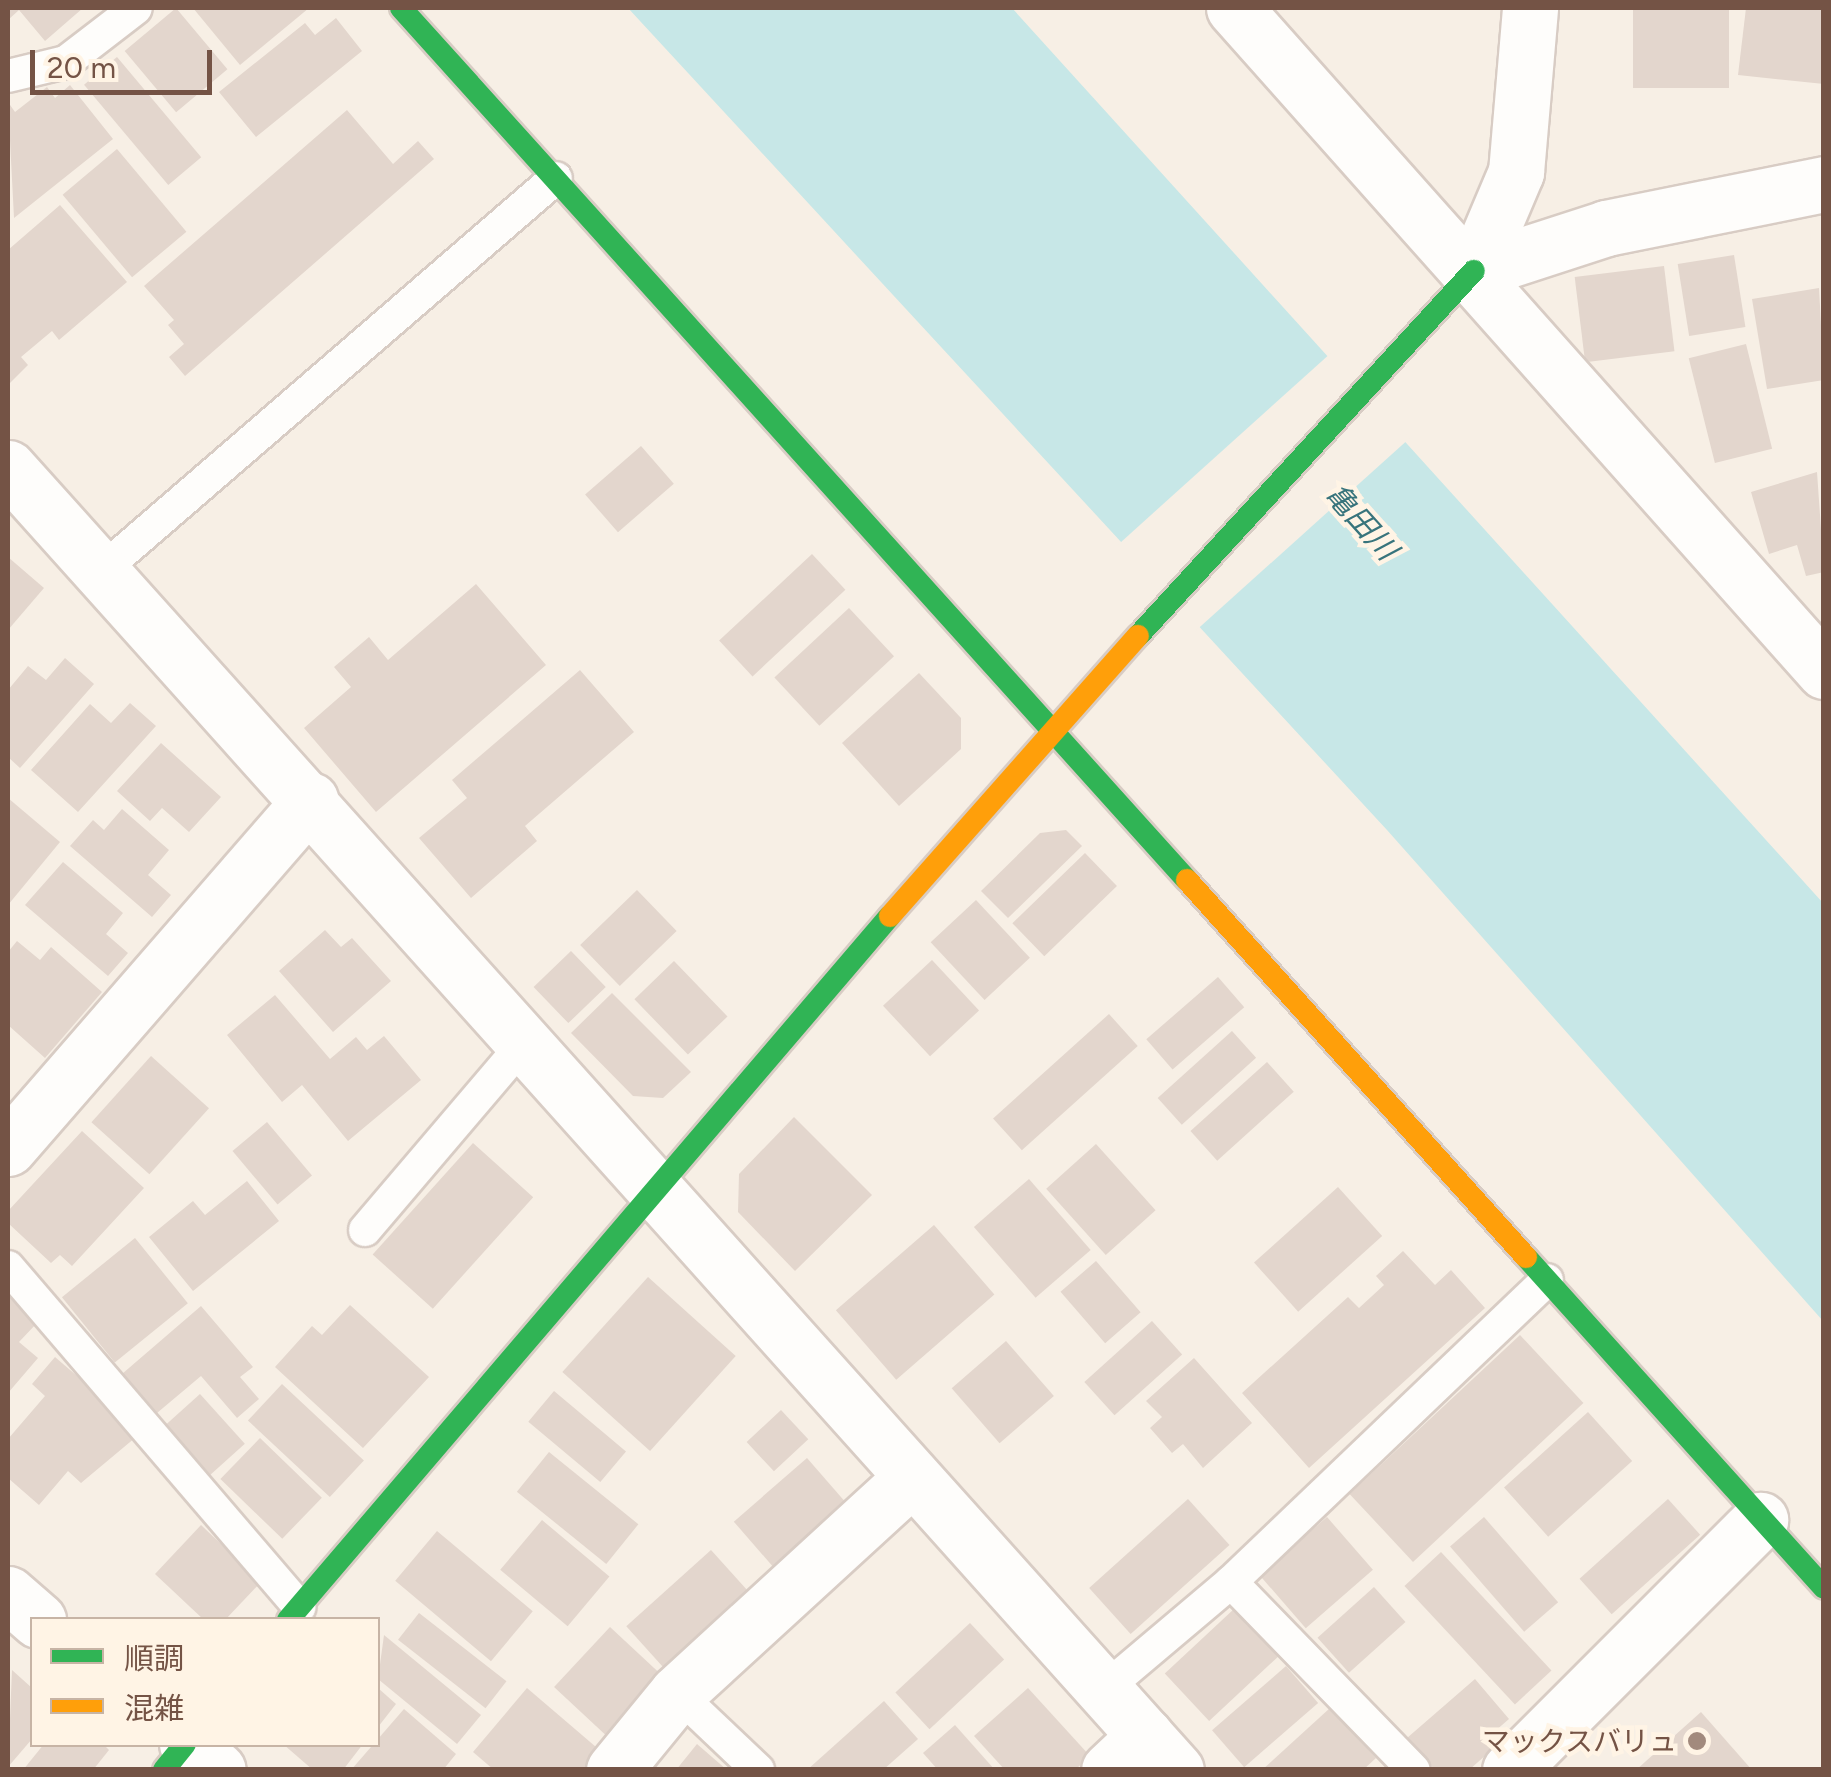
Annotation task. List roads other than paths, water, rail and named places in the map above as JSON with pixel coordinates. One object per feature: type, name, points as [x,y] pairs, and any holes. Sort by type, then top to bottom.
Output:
[{"type":"street","points":[[401,8],[1054,725],[1824,1588]]},
{"type":"street","points":[[1234,8],[1474,271],[1824,671]]},
{"type":"street","points":[[293,1613],[1054,725],[1155,623],[1370,392],[1474,271],[1516,172],[1530,8]]},
{"type":"street","points":[[1474,271],[1606,228],[1824,184]]},
{"type":"street","points":[[8,468],[311,800],[1102,1691],[1143,1758]]},
{"type":"street","points":[[8,1148],[311,800]]},
{"type":"street","points":[[614,1770],[678,1692],[912,1478]]},
{"type":"street","points":[[1510,1770],[1760,1520]]},
{"type":"street","points":[[8,1594],[35,1617]]},
{"type":"street","points":[[164,1770],[183,1747]]},
{"type":"street","points":[[190,1747],[218,1770]]},
{"type":"lane","points":[[8,76],[66,62],[136,8]]},
{"type":"lane","points":[[101,571],[556,178]]},
{"type":"lane","points":[[365,1230],[525,1042]]},
{"type":"lane","points":[[8,1267],[293,1613]]},
{"type":"lane","points":[[1102,1691],[1230,1582],[1547,1280]]},
{"type":"lane","points":[[1230,1582],[1414,1770]]},
{"type":"lane","points":[[678,1692],[758,1770]]},
{"type":"water","name":"亀田川","points":[[628,8],[1012,8],[1823,903],[1823,1321],[1387,830]]},
{"type":"place","name":"マックスバリュ","points":[[1697,1741]]}]
